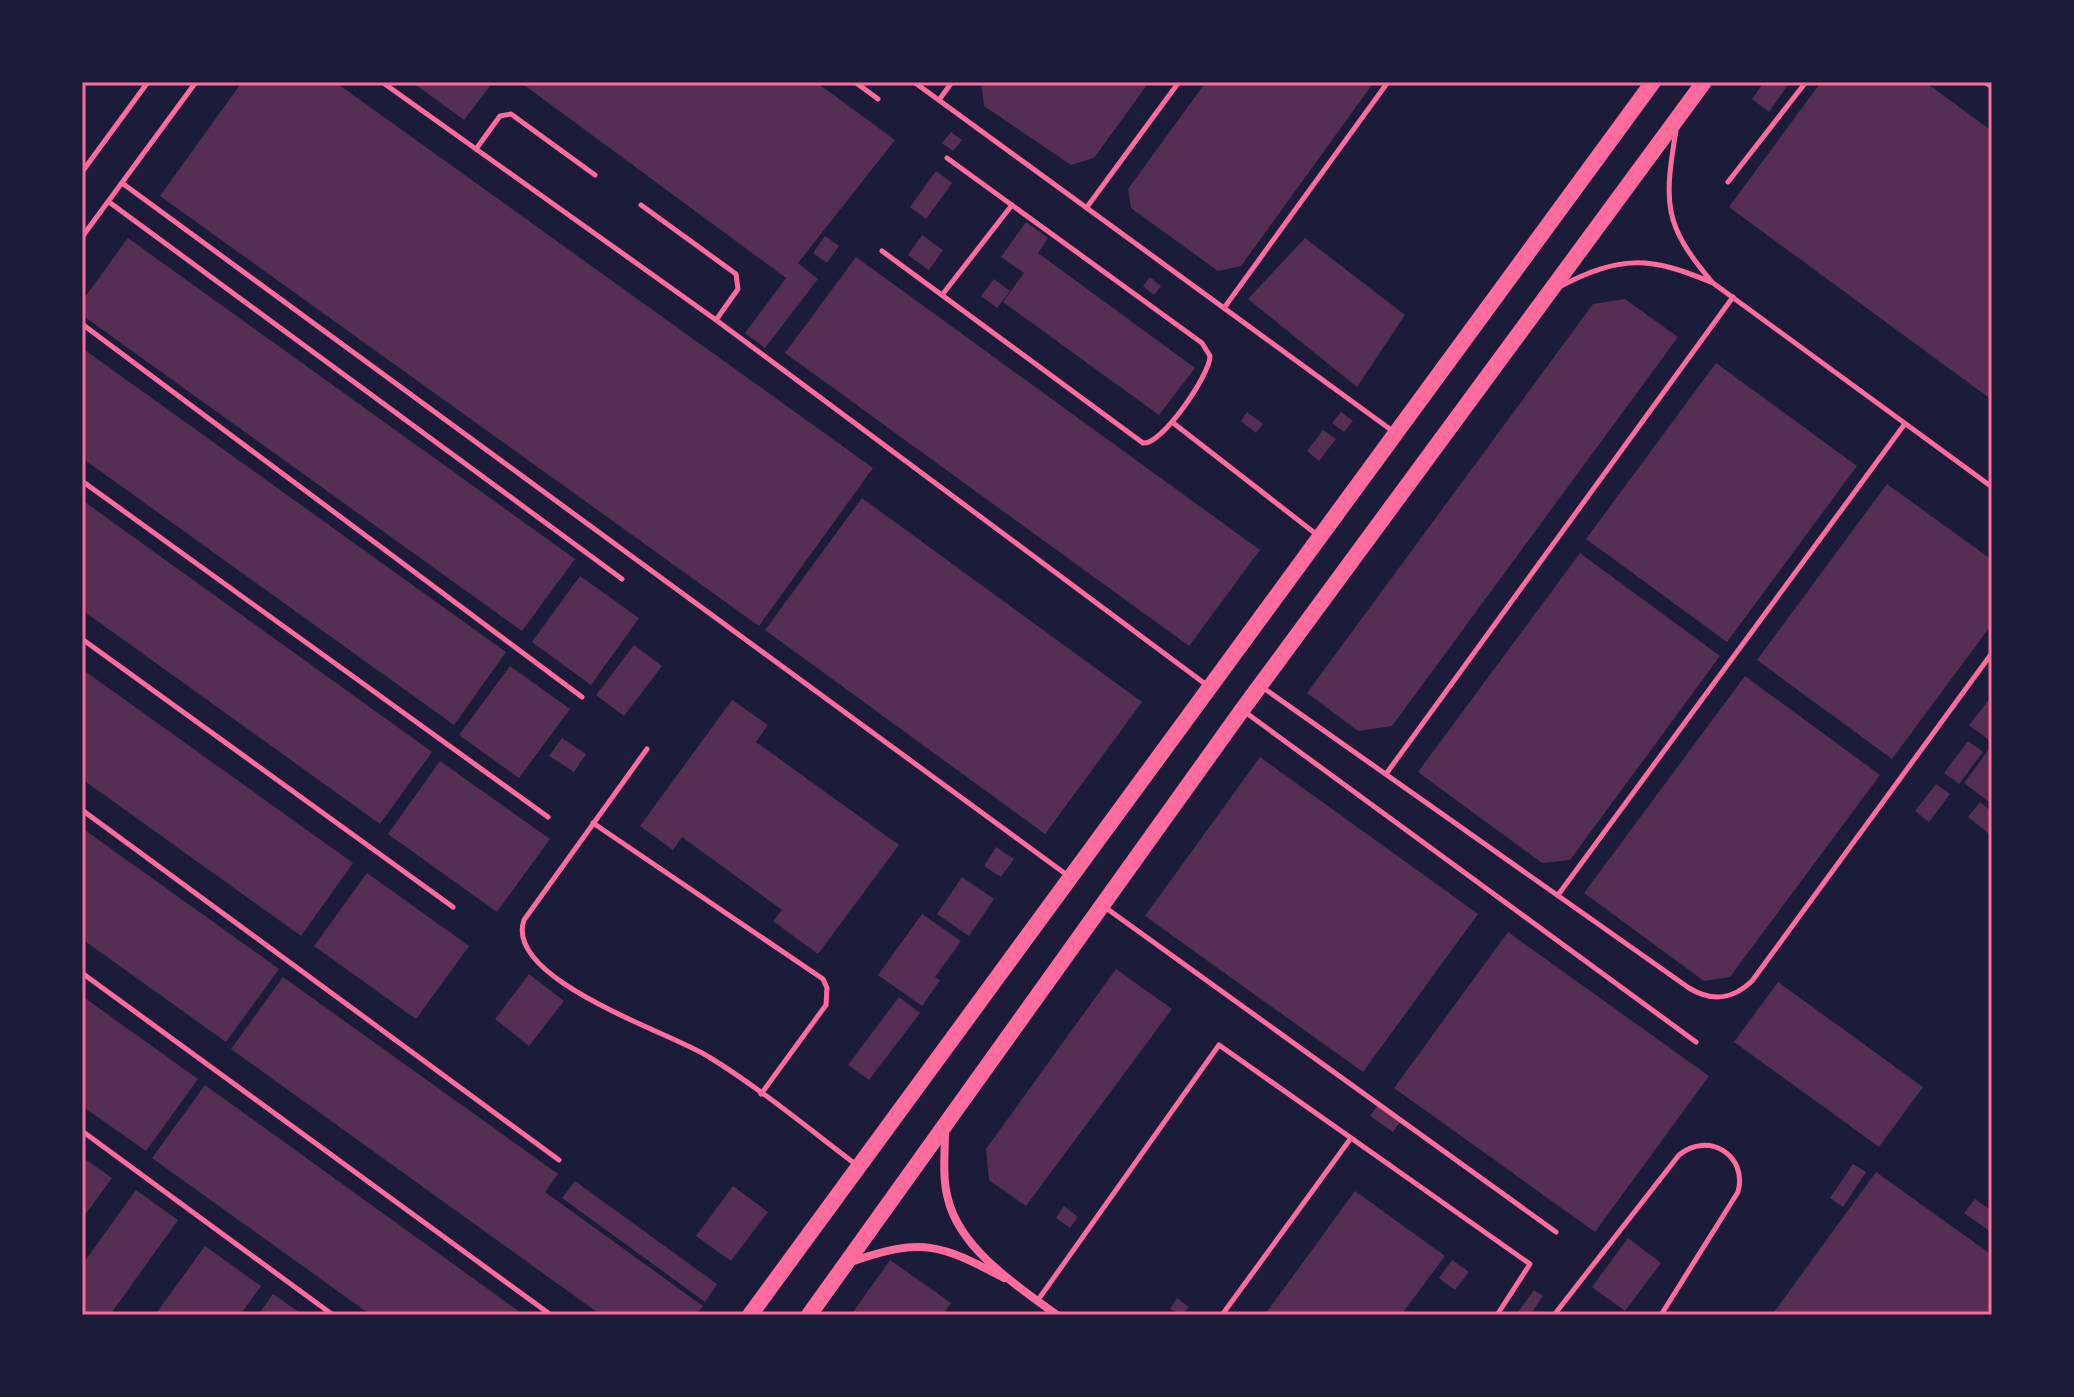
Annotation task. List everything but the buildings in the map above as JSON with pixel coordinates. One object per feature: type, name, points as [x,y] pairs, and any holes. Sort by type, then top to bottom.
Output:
[{"type":"main road","points":[[750,1315],[1653,82]]},
{"type":"main road","points":[[809,1315],[1242,710],[1544,295],[1704,82]]},
{"type":"street","points":[[945,1122],[945,1185],[953,1216],[971,1242],[1012,1282],[1057,1315]]},
{"type":"street","points":[[844,1265],[889,1248],[935,1247],[964,1257],[1012,1282]]},
{"type":"lane","points":[[82,172],[148,82]]},
{"type":"lane","points":[[82,237],[196,82]]},
{"type":"lane","points":[[382,82],[716,320],[1210,687]]},
{"type":"lane","points":[[855,82],[878,99]]},
{"type":"lane","points":[[914,82],[1395,432]]},
{"type":"lane","points":[[939,100],[952,82]]},
{"type":"lane","points":[[1087,207],[1179,82]]},
{"type":"lane","points":[[1224,308],[1388,82]]},
{"type":"lane","points":[[1728,182],[1806,82]]},
{"type":"lane","points":[[1984,82],[1992,87]]},
{"type":"lane","points":[[476,149],[500,116],[511,114],[595,175]]},
{"type":"lane","points":[[1678,117],[1668,185],[1670,212],[1685,250],[1713,283]]},
{"type":"lane","points":[[882,251],[1143,443],[1155,442],[1172,422],[1207,371],[1207,349],[947,158]]},
{"type":"lane","points":[[122,183],[1070,878]]},
{"type":"lane","points":[[109,202],[622,579]]},
{"type":"lane","points":[[641,205],[736,274],[738,289],[716,320]]},
{"type":"lane","points":[[942,295],[1012,205]]},
{"type":"lane","points":[[1544,295],[1592,270],[1619,264],[1673,266],[1713,283],[1992,487]]},
{"type":"lane","points":[[1386,774],[1733,297]]},
{"type":"lane","points":[[82,324],[582,697]]},
{"type":"lane","points":[[1172,422],[1321,538]]},
{"type":"lane","points":[[1558,895],[1904,425]]},
{"type":"lane","points":[[82,481],[548,817]]},
{"type":"lane","points":[[82,639],[453,907]]},
{"type":"lane","points":[[1261,686],[1699,994],[1710,998],[1733,995],[1752,981],[1992,653]]},
{"type":"lane","points":[[1242,710],[1696,1042]]},
{"type":"lane","points":[[647,749],[524,920],[521,933],[525,945],[548,969],[594,1003],[690,1046],[859,1167]]},
{"type":"lane","points":[[82,810],[559,1160]]},
{"type":"lane","points":[[593,823],[823,979],[827,988],[826,1005],[761,1094]]},
{"type":"lane","points":[[1102,904],[1556,1232]]},
{"type":"lane","points":[[82,973],[551,1315]]},
{"type":"lane","points":[[1037,1301],[1219,1045],[1530,1264],[1497,1315]]},
{"type":"lane","points":[[82,1131],[333,1315]]},
{"type":"lane","points":[[1222,1315],[1351,1138]]},
{"type":"lane","points":[[1554,1315],[1679,1155],[1700,1145],[1717,1147],[1735,1161],[1740,1176],[1738,1192],[1661,1315]]}]
